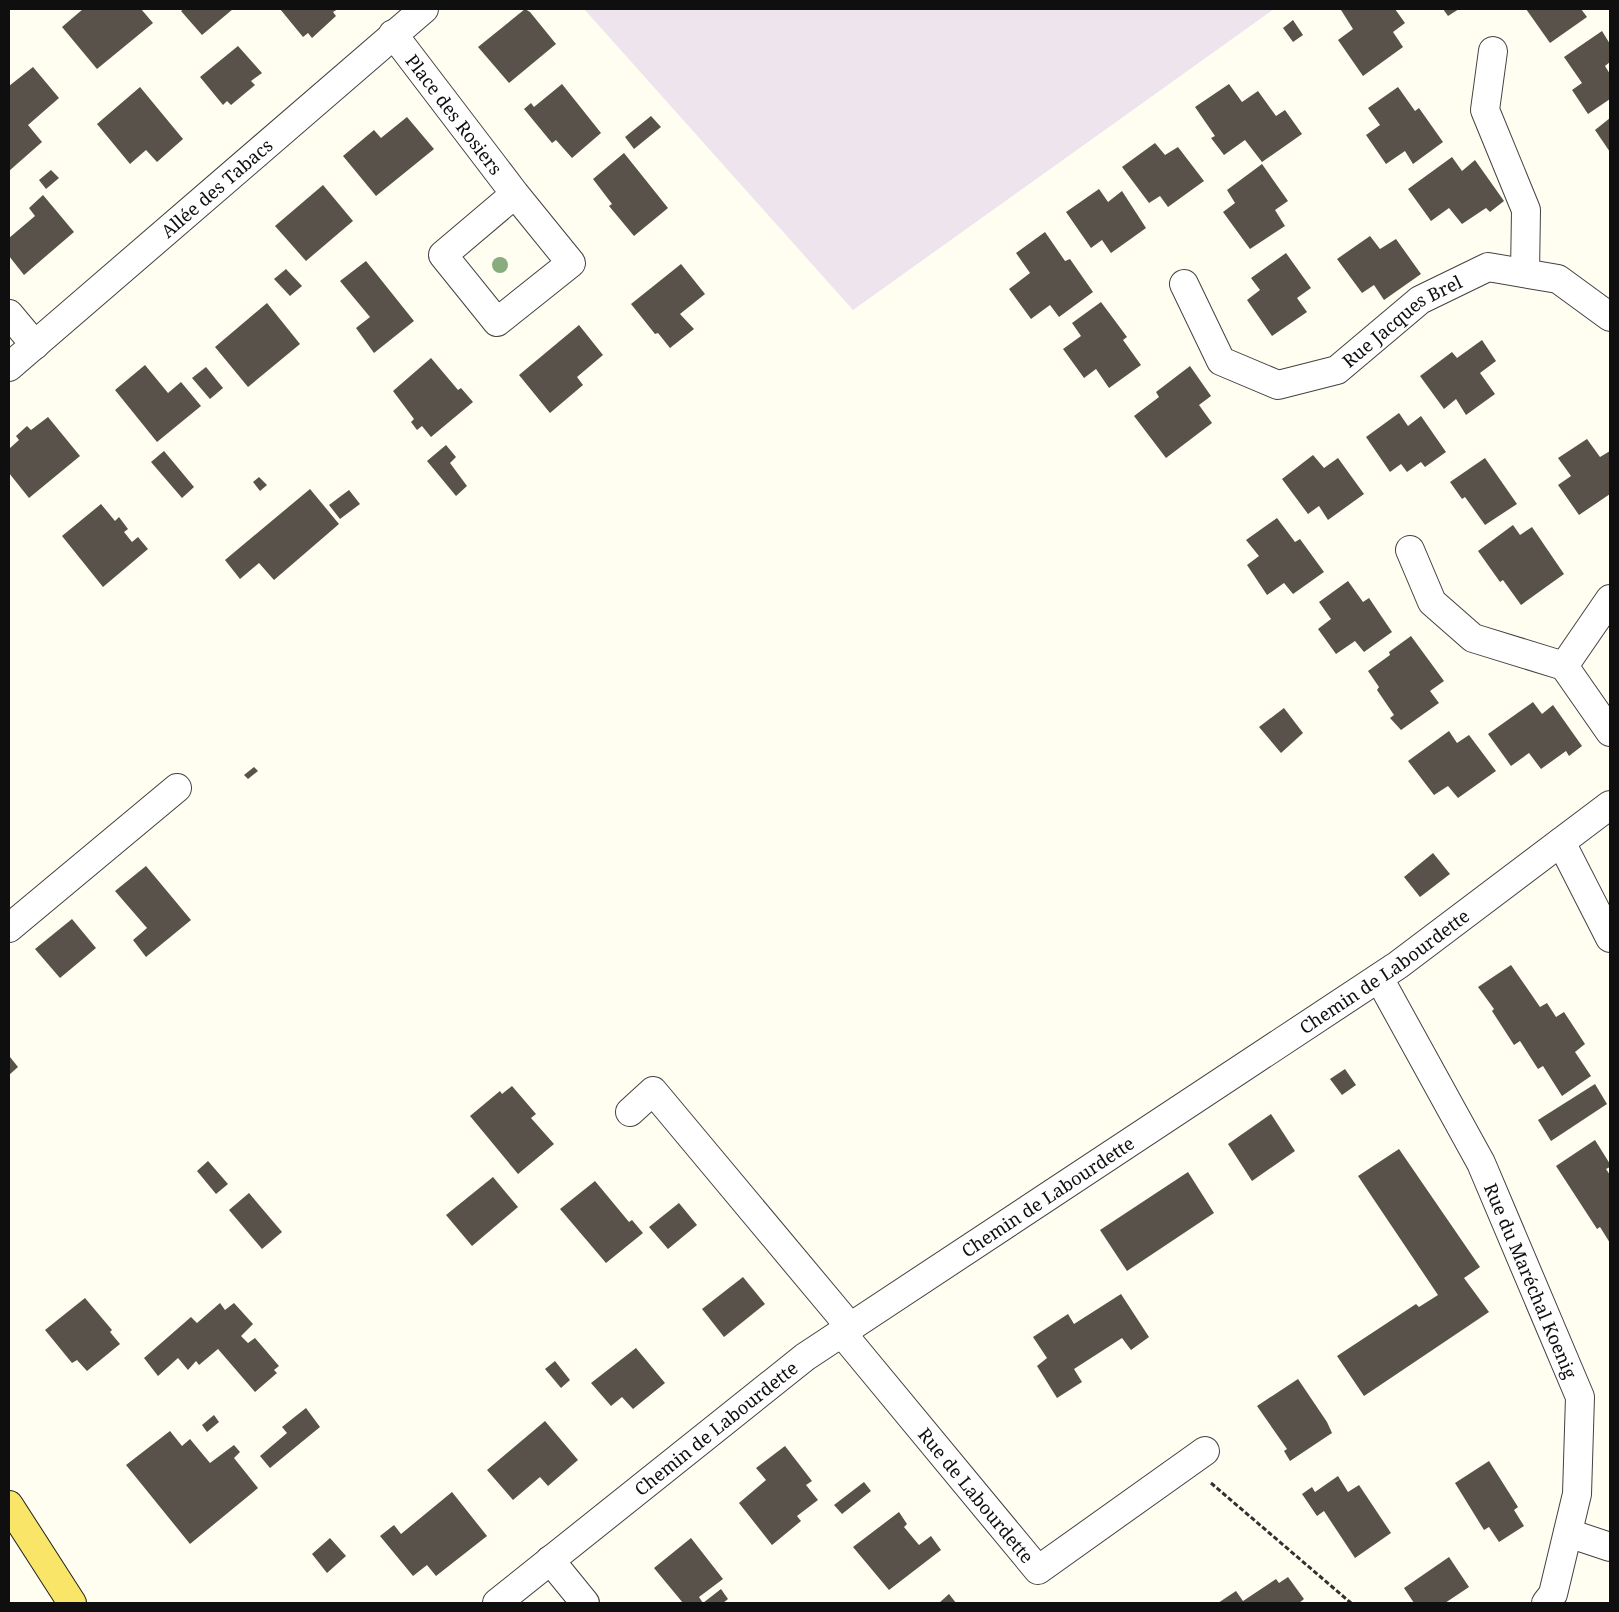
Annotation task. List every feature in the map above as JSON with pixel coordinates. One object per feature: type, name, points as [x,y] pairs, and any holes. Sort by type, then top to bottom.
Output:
[{"type":"main road","points":[[9,1505],[72,1603]]},
{"type":"street","name":"Allée des Tabacs","points":[[9,367],[392,34],[424,9]]},
{"type":"street","name":"Place des Rosiers","points":[[392,34],[515,194],[571,263],[498,322],[443,255],[515,194]]},
{"type":"street","points":[[1493,51],[1485,110],[1526,210],[1525,273]]},
{"type":"street","name":"Rue Jacques Brel","points":[[1184,284],[1221,361],[1278,385],[1337,370],[1420,300],[1488,266],[1558,278],[1610,318]]},
{"type":"street","points":[[9,314],[35,345]]},
{"type":"street","points":[[1410,550],[1432,602],[1473,638],[1564,666],[1610,732]]},
{"type":"street","points":[[1564,666],[1610,598]]},
{"type":"street","points":[[9,928],[177,788]]},
{"type":"street","name":"Chemin de Labourdette","points":[[496,1603],[805,1357],[1379,978],[1610,805]]},
{"type":"street","points":[[1561,842],[1610,938]]},
{"type":"street","name":"Rue du Maréchal Koenig","points":[[1379,978],[1482,1163],[1580,1397],[1577,1494],[1553,1594],[1546,1603]]},
{"type":"street","points":[[630,1112],[653,1091],[846,1330]]},
{"type":"street","name":"Rue de Labourdette","points":[[846,1330],[1038,1570],[1197,1457]]},
{"type":"street","points":[[1568,1533],[1610,1547]]},
{"type":"street","points":[[550,1560],[585,1603]]},
{"type":"path","points":[[1197,1457],[1351,1603]]},
{"type":"shaded area","points":[[584,9],[1274,9],[853,310]]},
{"type":"building","points":[[83,9],[141,9],[153,23],[97,69],[62,27]]},
{"type":"building","points":[[184,9],[233,9],[202,35],[181,11]]},
{"type":"building","points":[[280,9],[338,9],[333,12],[336,16],[312,38],[308,33],[303,37]]},
{"type":"building","points":[[525,9],[530,12],[556,44],[509,83],[478,47]]},
{"type":"building","points":[[1395,9],[1405,23],[1393,32],[1403,47],[1363,76],[1338,40],[1353,29],[1341,10]]},
{"type":"building","points":[[1443,9],[1459,9],[1448,16]]},
{"type":"building","points":[[1526,9],[1581,9],[1587,17],[1550,43]]},
{"type":"building","points":[[1293,20],[1303,35],[1293,42],[1283,28]]},
{"type":"building","points":[[1602,31],[1610,44],[1610,62],[1605,66],[1610,74],[1610,99],[1588,114],[1572,90],[1582,83],[1564,57]]},
{"type":"building","points":[[238,46],[262,73],[251,81],[255,85],[231,105],[227,101],[223,105],[200,77]]},
{"type":"building","points":[[33,67],[59,98],[28,125],[42,142],[9,171],[9,86]]},
{"type":"building","points":[[562,84],[601,133],[572,158],[556,140],[552,143],[524,109],[531,103],[534,107]]},
{"type":"building","points":[[1229,84],[1242,102],[1258,91],[1276,116],[1285,110],[1302,134],[1262,162],[1245,140],[1224,155],[1211,138],[1215,136],[1195,107]]},
{"type":"building","points":[[140,87],[183,139],[157,162],[146,150],[130,164],[97,124]]},
{"type":"building","points":[[1398,87],[1415,111],[1419,108],[1443,142],[1413,164],[1405,151],[1386,164],[1366,135],[1380,125],[1368,108]]},
{"type":"building","points":[[651,116],[661,127],[634,149],[625,137]]},
{"type":"building","points":[[407,117],[434,149],[376,196],[343,156],[374,130],[381,138]]},
{"type":"building","points":[[1610,118],[1610,152],[1595,130]]},
{"type":"building","points":[[1155,143],[1165,155],[1178,147],[1204,181],[1168,207],[1160,196],[1149,203],[1122,167]]},
{"type":"building","points":[[624,153],[668,208],[634,236],[609,206],[612,204],[593,179]]},
{"type":"building","points":[[1452,157],[1462,171],[1475,160],[1504,201],[1490,212],[1486,208],[1462,224],[1449,208],[1431,221],[1408,189]]},
{"type":"building","points":[[1262,164],[1288,201],[1275,210],[1285,226],[1250,249],[1223,212],[1235,203],[1227,190]]},
{"type":"building","points":[[51,170],[59,178],[46,189],[39,180]]},
{"type":"building","points":[[323,185],[353,221],[306,261],[275,226]]},
{"type":"building","points":[[1099,189],[1108,202],[1122,191],[1146,228],[1111,253],[1102,240],[1091,248],[1066,212]]},
{"type":"building","points":[[43,195],[74,232],[24,275],[9,256],[9,238],[35,216],[29,208]]},
{"type":"building","points":[[1045,232],[1065,261],[1070,259],[1093,292],[1059,317],[1050,305],[1031,319],[1009,289],[1030,273],[1016,253]]},
{"type":"building","points":[[1370,236],[1380,249],[1396,239],[1421,274],[1384,300],[1374,285],[1362,293],[1337,259]]},
{"type":"building","points":[[1286,253],[1311,288],[1297,298],[1307,312],[1272,336],[1247,300],[1260,290],[1251,278]]},
{"type":"building","points":[[366,261],[414,321],[374,353],[356,328],[370,317],[340,281]]},
{"type":"building","points":[[681,264],[705,294],[680,314],[694,329],[670,348],[658,333],[655,334],[631,304]]},
{"type":"building","points":[[286,269],[302,286],[290,296],[274,279]]},
{"type":"building","points":[[1101,302],[1127,337],[1123,340],[1141,365],[1109,388],[1096,369],[1084,378],[1063,349],[1081,336],[1072,323]]},
{"type":"building","points":[[267,303],[300,344],[248,387],[215,347]]},
{"type":"building","points":[[579,325],[603,355],[577,377],[583,385],[550,413],[519,375]]},
{"type":"building","points":[[1482,340],[1496,361],[1480,373],[1495,394],[1466,415],[1456,399],[1444,409],[1420,376],[1452,352],[1457,358]]},
{"type":"building","points":[[431,358],[458,390],[461,388],[473,402],[431,437],[422,426],[417,430],[411,422],[414,419],[393,391]]},
{"type":"building","points":[[145,365],[168,393],[181,382],[201,406],[157,442],[115,390]]},
{"type":"building","points":[[1190,366],[1211,396],[1199,405],[1212,423],[1166,458],[1134,416],[1159,397],[1156,392]]},
{"type":"building","points":[[206,367],[223,388],[210,399],[192,378]]},
{"type":"building","points":[[1399,413],[1408,426],[1421,416],[1446,452],[1425,467],[1421,462],[1407,472],[1401,464],[1390,472],[1366,437]]},
{"type":"building","points":[[48,417],[80,456],[29,498],[9,473],[9,446],[10,448],[19,440],[16,436],[27,426],[31,430]]},
{"type":"building","points":[[1587,439],[1600,457],[1610,451],[1610,494],[1579,515],[1558,485],[1571,476],[1558,458]]},
{"type":"building","points":[[446,445],[456,457],[450,463],[467,486],[456,496],[427,461]]},
{"type":"building","points":[[164,451],[194,487],[182,498],[151,462]]},
{"type":"building","points":[[1313,455],[1324,468],[1338,458],[1364,494],[1328,520],[1319,506],[1308,514],[1282,479]]},
{"type":"building","points":[[1485,458],[1517,504],[1485,525],[1465,497],[1462,499],[1450,482]]},
{"type":"building","points":[[259,477],[267,485],[260,491],[253,482]]},
{"type":"building","points":[[310,489],[339,524],[274,580],[259,563],[240,579],[225,560]]},
{"type":"building","points":[[349,490],[360,504],[340,519],[329,505]]},
{"type":"building","points":[[101,504],[115,521],[119,517],[128,529],[124,532],[132,542],[138,537],[148,549],[103,587],[62,536]]},
{"type":"building","points":[[1277,518],[1295,542],[1300,539],[1324,572],[1293,594],[1284,583],[1267,595],[1247,565],[1259,556],[1246,540]]},
{"type":"building","points":[[1513,525],[1520,535],[1532,527],[1564,574],[1521,605],[1503,580],[1500,582],[1478,551]]},
{"type":"building","points":[[1348,581],[1363,602],[1369,598],[1392,632],[1364,652],[1355,641],[1336,654],[1318,629],[1331,619],[1319,602]]},
{"type":"building","points":[[1411,636],[1444,681],[1430,691],[1439,703],[1401,730],[1390,718],[1394,715],[1377,690],[1379,687],[1368,671]]},
{"type":"building","points":[[1533,702],[1542,714],[1553,705],[1582,746],[1569,756],[1566,751],[1541,769],[1529,753],[1511,766],[1488,734]]},
{"type":"building","points":[[1284,708],[1303,733],[1281,753],[1259,727]]},
{"type":"building","points":[[1449,731],[1457,743],[1469,735],[1496,771],[1458,798],[1448,786],[1434,795],[1408,761]]},
{"type":"building","points":[[254,767],[258,771],[248,779],[244,775]]},
{"type":"building","points":[[1433,853],[1450,874],[1420,897],[1404,877]]},
{"type":"building","points":[[146,866],[191,920],[146,957],[133,940],[147,928],[115,891]]},
{"type":"building","points":[[72,919],[96,948],[60,978],[35,949]]},
{"type":"building","points":[[1511,965],[1540,1007],[1547,1003],[1556,1017],[1564,1012],[1585,1044],[1575,1052],[1591,1076],[1562,1096],[1543,1066],[1538,1069],[1520,1041],[1514,1045],[1492,1011],[1494,1009],[1478,987]]},
{"type":"building","points":[[9,1058],[18,1067],[9,1075]]},
{"type":"building","points":[[1345,1069],[1356,1085],[1342,1095],[1330,1079]]},
{"type":"building","points":[[1595,1084],[1607,1104],[1551,1141],[1538,1120]]},
{"type":"building","points":[[512,1086],[536,1114],[531,1118],[554,1144],[518,1174],[470,1116],[500,1091],[502,1094]]},
{"type":"building","points":[[1271,1114],[1295,1151],[1252,1181],[1228,1144]]},
{"type":"building","points":[[1595,1140],[1610,1164],[1610,1167],[1606,1169],[1610,1175],[1610,1243],[1600,1227],[1597,1229],[1556,1166]]},
{"type":"building","points":[[1399,1149],[1480,1267],[1464,1278],[1489,1312],[1364,1396],[1337,1356],[1416,1304],[1419,1307],[1438,1295],[1358,1176]]},
{"type":"building","points":[[208,1161],[228,1184],[216,1194],[197,1171]]},
{"type":"building","points":[[1188,1172],[1214,1213],[1127,1271],[1100,1230]]},
{"type":"building","points":[[493,1177],[518,1207],[472,1246],[446,1215]]},
{"type":"building","points":[[595,1181],[629,1222],[632,1220],[643,1233],[606,1263],[560,1209]]},
{"type":"building","points":[[249,1193],[282,1232],[262,1249],[229,1210]]},
{"type":"building","points":[[679,1203],[697,1225],[668,1249],[649,1227]]},
{"type":"building","points":[[743,1277],[765,1304],[724,1337],[702,1309]]},
{"type":"building","points":[[1121,1294],[1149,1337],[1131,1350],[1122,1338],[1074,1369],[1082,1382],[1057,1398],[1037,1366],[1047,1358],[1033,1337],[1068,1314],[1074,1324]]},
{"type":"building","points":[[85,1298],[112,1330],[110,1332],[120,1344],[87,1371],[77,1360],[72,1363],[45,1330]]},
{"type":"building","points":[[220,1303],[225,1310],[234,1303],[253,1324],[241,1336],[248,1343],[255,1338],[279,1366],[274,1370],[277,1373],[255,1392],[218,1349],[199,1365],[196,1361],[188,1370],[178,1358],[158,1376],[144,1358],[191,1317],[197,1323]]},
{"type":"building","points":[[636,1348],[665,1383],[633,1409],[622,1397],[611,1406],[591,1383]]},
{"type":"building","points":[[555,1361],[570,1380],[561,1388],[545,1369]]},
{"type":"building","points":[[1298,1379],[1327,1422],[1332,1433],[1290,1461],[1284,1451],[1287,1449],[1257,1406]]},
{"type":"building","points":[[306,1408],[320,1427],[270,1468],[260,1456],[287,1433],[282,1427]]},
{"type":"building","points":[[214,1415],[219,1422],[207,1432],[202,1425]]},
{"type":"building","points":[[545,1421],[578,1460],[548,1486],[540,1477],[513,1500],[487,1470]]},
{"type":"building","points":[[170,1431],[182,1446],[190,1439],[210,1463],[234,1445],[240,1452],[234,1458],[258,1488],[190,1544],[126,1465]]},
{"type":"building","points":[[785,1446],[812,1481],[806,1485],[818,1500],[797,1516],[801,1521],[772,1545],[739,1503],[766,1480],[756,1468]]},
{"type":"building","points":[[1489,1461],[1518,1507],[1514,1510],[1524,1526],[1499,1542],[1489,1527],[1484,1530],[1455,1483]]},
{"type":"building","points":[[1338,1476],[1348,1492],[1359,1485],[1391,1533],[1355,1558],[1324,1511],[1317,1516],[1302,1494],[1312,1487],[1315,1492]]},
{"type":"building","points":[[864,1482],[871,1491],[842,1514],[834,1505]]},
{"type":"building","points":[[452,1492],[487,1536],[436,1576],[427,1565],[413,1576],[380,1536],[394,1525],[401,1534]]},
{"type":"building","points":[[899,1512],[907,1524],[904,1527],[919,1545],[931,1536],[941,1550],[889,1590],[853,1547]]},
{"type":"building","points":[[330,1538],[346,1556],[327,1573],[312,1554]]},
{"type":"building","points":[[691,1538],[723,1579],[699,1597],[703,1603],[683,1603],[654,1568]]},
{"type":"building","points":[[1449,1557],[1469,1587],[1445,1603],[1414,1603],[1404,1588]]},
{"type":"building","points":[[1288,1577],[1304,1599],[1299,1603],[1218,1603],[1236,1591],[1243,1601],[1276,1579],[1279,1583]]},
{"type":"building","points":[[721,1589],[728,1599],[723,1603],[703,1603]]},
{"type":"building","points":[[949,1594],[956,1603],[939,1603]]}]
